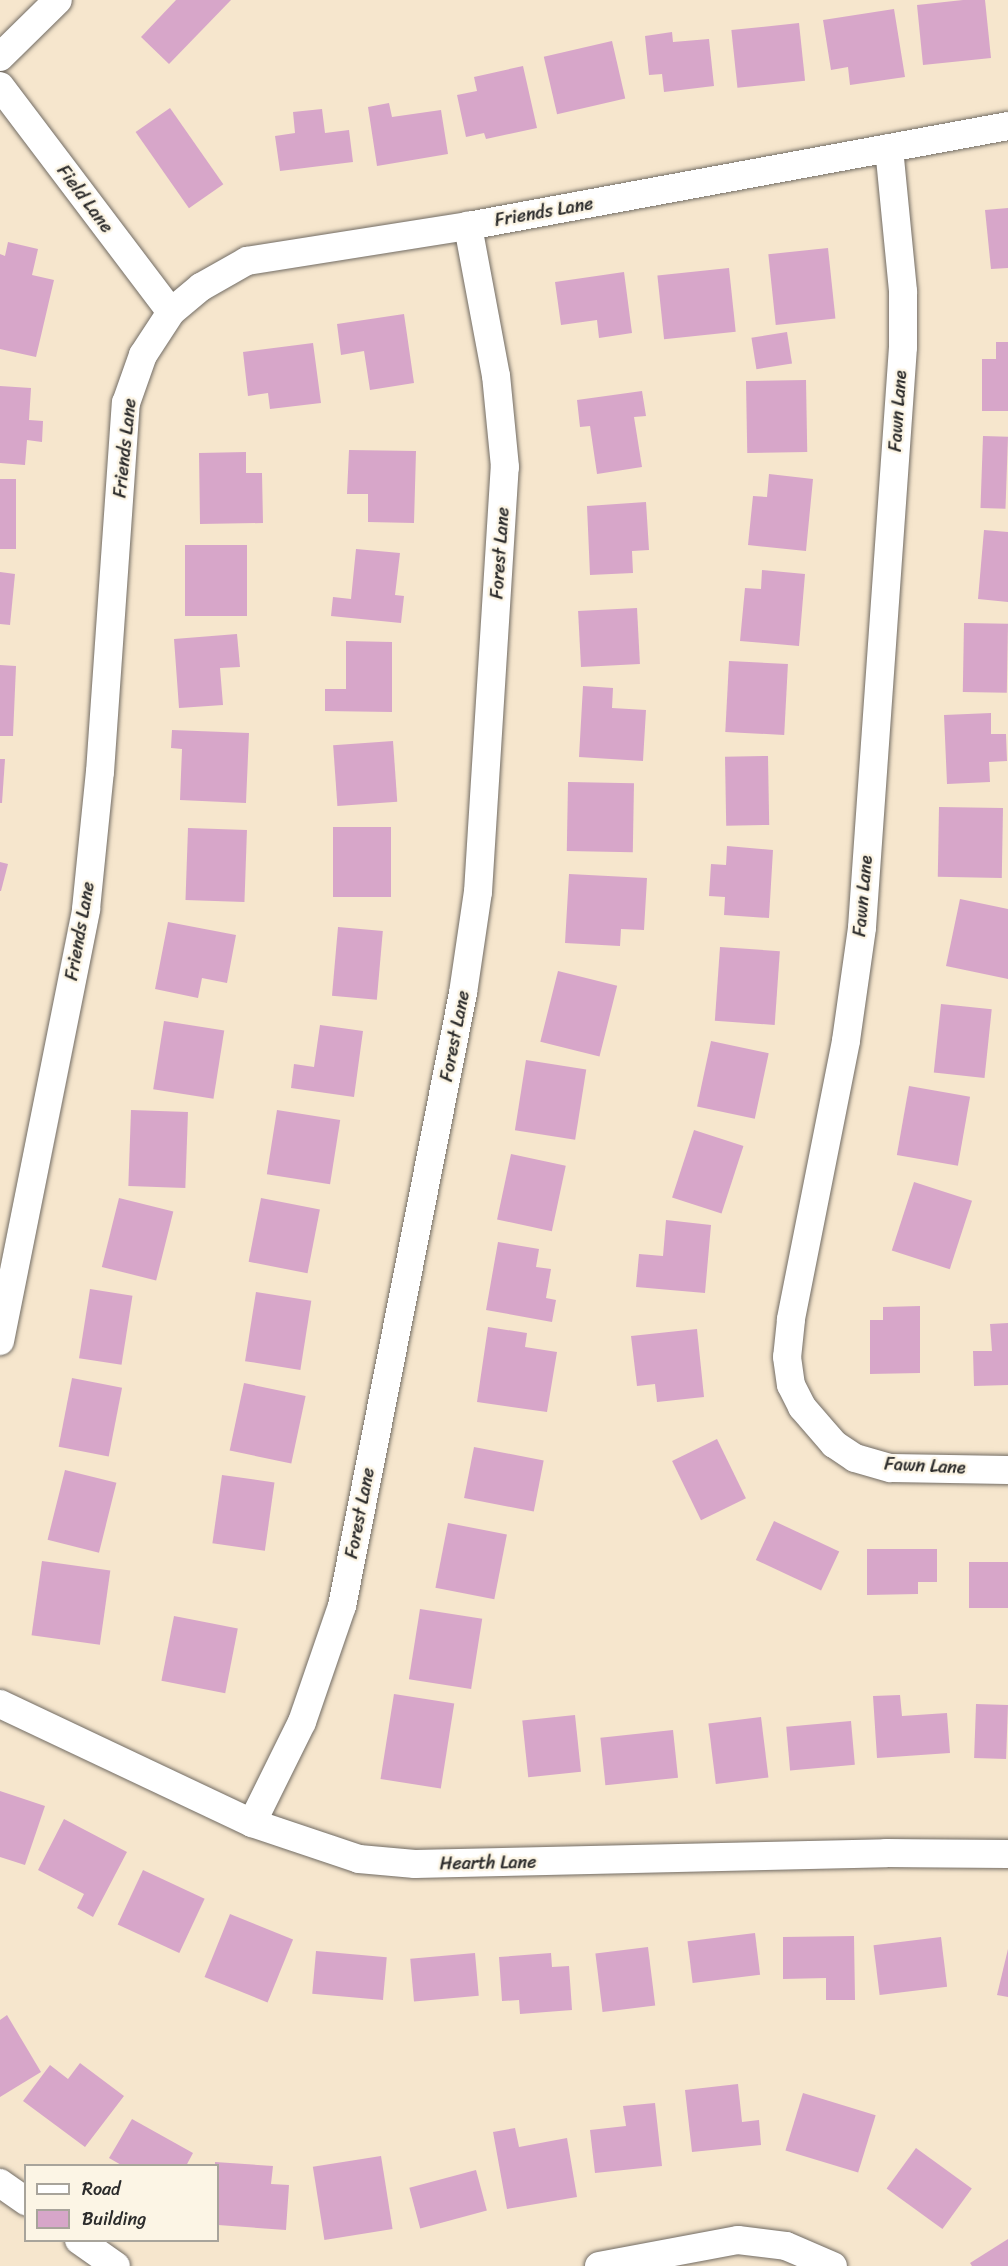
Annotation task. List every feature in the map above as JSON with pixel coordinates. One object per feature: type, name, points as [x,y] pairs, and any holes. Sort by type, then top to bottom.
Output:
[{"type":"street","points":[[0,57],[58,0]]},
{"type":"street","name":"Field Lane","points":[[0,86],[171,312]]},
{"type":"street","name":"Friends Lane","points":[[0,1341],[86,909],[100,772],[126,403],[143,355],[171,312],[201,287],[247,261],[468,226],[1008,126]]},
{"type":"street","name":"Fawn Lane","points":[[889,148],[903,292],[903,347],[862,928],[846,1041],[790,1320],[787,1357],[791,1385],[802,1407],[834,1444],[855,1458],[891,1468],[1008,1470]]},
{"type":"street","name":"Forest Lane","points":[[252,1823],[302,1722],[342,1606],[464,993],[478,892],[505,467],[496,376],[468,226]]},
{"type":"street","name":"Hearth Lane","points":[[0,1704],[252,1823],[359,1859],[415,1864],[886,1853],[1008,1854]]},
{"type":"street","points":[[0,2183],[24,2200]]},
{"type":"street","points":[[599,2266],[738,2240],[786,2246],[833,2266]]},
{"type":"street","points":[[81,2242],[116,2266]]},
{"type":"building","points":[[176,0],[231,0],[169,64],[141,37]]},
{"type":"building","points":[[985,0],[991,58],[923,65],[917,5]]},
{"type":"building","points":[[894,9],[905,77],[850,85],[848,67],[831,70],[823,20]]},
{"type":"building","points":[[799,23],[805,81],[737,88],[731,30]]},
{"type":"building","points":[[672,32],[673,42],[709,39],[714,86],[664,92],[662,74],[649,75],[645,36]]},
{"type":"building","points":[[612,41],[625,98],[557,114],[544,57]]},
{"type":"building","points":[[523,66],[537,128],[486,139],[484,133],[466,137],[457,95],[477,91],[474,77]]},
{"type":"building","points":[[389,103],[392,117],[441,110],[448,154],[377,166],[368,107]]},
{"type":"building","points":[[170,108],[223,184],[189,208],[136,132]]},
{"type":"building","points":[[322,109],[325,133],[349,130],[353,162],[280,171],[275,136],[295,133],[293,112]]},
{"type":"building","points":[[1008,208],[1008,268],[991,269],[985,210]]},
{"type":"building","points":[[8,242],[38,249],[32,275],[54,280],[36,357],[0,349],[0,254],[5,256]]},
{"type":"building","points":[[828,248],[835,319],[776,325],[768,254]]},
{"type":"building","points":[[729,268],[736,332],[664,339],[657,276]]},
{"type":"building","points":[[624,272],[632,333],[599,338],[597,320],[561,325],[555,282]]},
{"type":"building","points":[[404,314],[414,383],[370,390],[364,351],[341,355],[337,324]]},
{"type":"building","points":[[787,332],[792,364],[756,369],[751,338]]},
{"type":"building","points":[[996,342],[1008,342],[1008,411],[982,411],[982,359],[996,359]]},
{"type":"building","points":[[313,343],[321,403],[270,409],[268,393],[248,396],[243,352]]},
{"type":"building","points":[[806,380],[807,452],[747,453],[746,381]]},
{"type":"building","points":[[0,386],[31,388],[29,420],[43,421],[42,442],[27,440],[25,465],[0,463]]},
{"type":"building","points":[[642,391],[646,416],[634,417],[642,467],[597,474],[590,426],[580,427],[577,400]]},
{"type":"building","points":[[983,436],[1008,437],[1005,509],[980,508]]},
{"type":"building","points":[[349,450],[416,451],[414,523],[368,522],[368,494],[347,494]]},
{"type":"building","points":[[246,452],[246,473],[262,473],[263,523],[200,524],[199,453]]},
{"type":"building","points":[[769,474],[813,479],[806,551],[748,545],[753,496],[767,497]]},
{"type":"building","points":[[0,479],[16,479],[16,549],[0,549]]},
{"type":"building","points":[[646,502],[649,550],[632,551],[633,573],[590,575],[587,506]]},
{"type":"building","points":[[984,530],[1008,532],[1008,602],[978,599]]},
{"type":"building","points":[[185,545],[247,545],[247,616],[185,616]]},
{"type":"building","points":[[356,549],[400,553],[395,595],[404,596],[401,623],[331,616],[333,597],[351,599]]},
{"type":"building","points":[[762,570],[805,574],[799,646],[740,641],[745,588],[761,589]]},
{"type":"building","points":[[0,572],[15,574],[10,625],[0,624]]},
{"type":"building","points":[[637,608],[640,664],[581,667],[578,611]]},
{"type":"building","points":[[964,623],[1008,624],[1007,693],[963,692]]},
{"type":"building","points":[[237,634],[240,667],[220,668],[223,705],[179,708],[174,639]]},
{"type":"building","points":[[346,641],[392,642],[392,712],[325,711],[325,689],[346,689]]},
{"type":"building","points":[[729,661],[788,664],[784,735],[725,732]]},
{"type":"building","points":[[0,665],[16,666],[13,736],[0,736]]},
{"type":"building","points":[[583,686],[613,688],[612,708],[646,710],[643,761],[579,757]]},
{"type":"building","points":[[991,713],[991,734],[1006,734],[1007,761],[989,762],[990,782],[947,784],[944,715]]},
{"type":"building","points":[[172,730],[249,733],[246,803],[180,800],[182,749],[171,748]]},
{"type":"building","points":[[393,741],[397,802],[337,806],[333,745]]},
{"type":"building","points":[[768,756],[769,825],[726,826],[725,757]]},
{"type":"building","points":[[0,759],[5,759],[2,803],[0,803]]},
{"type":"building","points":[[568,782],[634,783],[633,852],[567,851]]},
{"type":"building","points":[[939,807],[1003,808],[1002,878],[938,877]]},
{"type":"building","points":[[333,827],[391,827],[391,897],[333,897]]},
{"type":"building","points":[[188,828],[247,830],[244,902],[185,900]]},
{"type":"building","points":[[727,846],[773,850],[769,918],[724,915],[725,897],[709,896],[711,864],[726,865]]},
{"type":"building","points":[[0,862],[8,864],[1,891],[0,891]]},
{"type":"building","points":[[569,874],[647,878],[644,930],[621,929],[620,946],[565,943]]},
{"type":"building","points":[[960,899],[1008,909],[1008,979],[946,966]]},
{"type":"building","points":[[168,922],[236,935],[227,983],[202,978],[198,998],[155,989]]},
{"type":"building","points":[[338,927],[383,931],[377,1000],[332,996]]},
{"type":"building","points":[[720,947],[780,951],[775,1025],[715,1021]]},
{"type":"building","points":[[558,971],[617,986],[600,1057],[540,1042]]},
{"type":"building","points":[[941,1004],[992,1009],[985,1078],[934,1073]]},
{"type":"building","points":[[164,1021],[224,1031],[213,1099],[153,1089]]},
{"type":"building","points":[[320,1025],[363,1031],[354,1097],[291,1088],[294,1064],[314,1067]]},
{"type":"building","points":[[711,1041],[769,1053],[755,1119],[697,1107]]},
{"type":"building","points":[[526,1060],[586,1070],[575,1140],[515,1130]]},
{"type":"building","points":[[909,1086],[970,1097],[958,1166],[897,1155]]},
{"type":"building","points":[[131,1110],[188,1112],[185,1188],[128,1186]]},
{"type":"building","points":[[277,1110],[340,1120],[330,1184],[267,1174]]},
{"type":"building","points":[[694,1130],[743,1146],[722,1214],[672,1198]]},
{"type":"building","points":[[511,1154],[566,1166],[552,1231],[497,1220]]},
{"type":"building","points":[[914,1182],[972,1201],[950,1269],[892,1250]]},
{"type":"building","points":[[119,1198],[173,1212],[156,1280],[102,1267]]},
{"type":"building","points":[[261,1198],[320,1209],[307,1273],[249,1262]]},
{"type":"building","points":[[666,1220],[711,1225],[705,1293],[636,1287],[639,1254],[663,1256]]},
{"type":"building","points":[[498,1242],[539,1249],[536,1267],[551,1269],[546,1298],[556,1300],[552,1322],[486,1310]]},
{"type":"building","points":[[90,1289],[132,1296],[122,1365],[79,1358]]},
{"type":"building","points":[[256,1292],[311,1301],[300,1370],[245,1361]]},
{"type":"building","points":[[920,1306],[920,1373],[870,1374],[870,1320],[883,1320],[883,1307]]},
{"type":"building","points":[[1008,1323],[1008,1385],[974,1386],[973,1351],[992,1351],[990,1324]]},
{"type":"building","points":[[488,1327],[527,1333],[525,1347],[557,1352],[547,1412],[477,1402]]},
{"type":"building","points":[[697,1329],[704,1397],[657,1402],[655,1384],[637,1386],[631,1336]]},
{"type":"building","points":[[72,1378],[122,1388],[109,1456],[59,1447]]},
{"type":"building","points":[[244,1383],[306,1396],[291,1464],[230,1450]]},
{"type":"building","points":[[717,1439],[746,1498],[701,1520],[672,1461]]},
{"type":"building","points":[[474,1447],[544,1461],[534,1512],[464,1498]]},
{"type":"building","points":[[65,1470],[116,1483],[99,1553],[48,1540]]},
{"type":"building","points":[[222,1475],[274,1482],[265,1551],[212,1543]]},
{"type":"building","points":[[774,1521],[839,1551],[821,1590],[756,1560]]},
{"type":"building","points":[[448,1523],[507,1534],[494,1599],[435,1588]]},
{"type":"building","points":[[867,1549],[937,1549],[937,1582],[918,1582],[918,1594],[867,1595]]},
{"type":"building","points":[[42,1561],[110,1571],[100,1645],[32,1635]]},
{"type":"building","points":[[969,1562],[1008,1562],[1008,1608],[969,1608]]},
{"type":"building","points":[[420,1609],[482,1619],[471,1689],[409,1679]]},
{"type":"building","points":[[174,1616],[238,1628],[225,1693],[161,1681]]},
{"type":"building","points":[[394,1694],[454,1704],[441,1788],[381,1779]]},
{"type":"building","points":[[900,1695],[902,1716],[947,1713],[950,1753],[877,1758],[873,1696]]},
{"type":"building","points":[[976,1704],[1008,1705],[1006,1759],[974,1758]]},
{"type":"building","points":[[575,1715],[581,1772],[528,1777],[522,1721]]},
{"type":"building","points":[[761,1717],[768,1778],[716,1784],[708,1723]]},
{"type":"building","points":[[851,1721],[855,1765],[790,1770],[786,1727]]},
{"type":"building","points":[[673,1730],[678,1778],[605,1785],[600,1738]]},
{"type":"building","points":[[0,1791],[45,1806],[25,1865],[0,1857]]},
{"type":"building","points":[[64,1819],[127,1852],[93,1917],[77,1908],[84,1894],[38,1870]]},
{"type":"building","points":[[143,1870],[205,1899],[179,1953],[118,1924]]},
{"type":"building","points":[[230,1914],[293,1939],[268,2003],[205,1977]]},
{"type":"building","points":[[755,1933],[760,1975],[693,1983],[688,1941]]},
{"type":"building","points":[[854,1936],[855,2000],[826,2000],[826,1978],[783,1979],[783,1937]]},
{"type":"building","points":[[941,1937],[947,1987],[880,1995],[874,1945]]},
{"type":"building","points":[[648,1947],[655,2006],[603,2012],[595,1953]]},
{"type":"building","points":[[1008,1949],[1008,1997],[997,1995]]},
{"type":"building","points":[[316,1951],[387,1957],[383,2000],[312,1994]]},
{"type":"building","points":[[475,1953],[479,1996],[414,2002],[410,1959]]},
{"type":"building","points":[[551,1953],[552,1967],[569,1966],[572,2010],[520,2014],[519,2000],[502,2001],[499,1957]]},
{"type":"building","points":[[7,2015],[41,2072],[0,2097],[0,2020]]},
{"type":"building","points":[[80,2063],[124,2096],[85,2147],[23,2101],[50,2065],[68,2079]]},
{"type":"building","points":[[738,2084],[742,2122],[759,2120],[761,2145],[692,2152],[685,2090]]},
{"type":"building","points":[[803,2093],[876,2115],[858,2173],[785,2150]]},
{"type":"building","points":[[655,2103],[662,2166],[595,2173],[590,2130],[626,2126],[623,2106]]},
{"type":"building","points":[[132,2119],[193,2153],[187,2164],[120,2164],[109,2158]]},
{"type":"building","points":[[515,2128],[519,2147],[567,2138],[577,2197],[507,2209],[493,2132]]},
{"type":"building","points":[[916,2148],[972,2189],[942,2229],[887,2188]]},
{"type":"building","points":[[381,2156],[393,2229],[324,2240],[313,2167]]},
{"type":"building","points":[[215,2162],[273,2166],[271,2184],[289,2185],[286,2230],[219,2225],[219,2164]]},
{"type":"building","points":[[476,2170],[487,2211],[420,2228],[409,2188]]},
{"type":"building","points":[[1008,2239],[1008,2266],[972,2266],[970,2263]]}]
